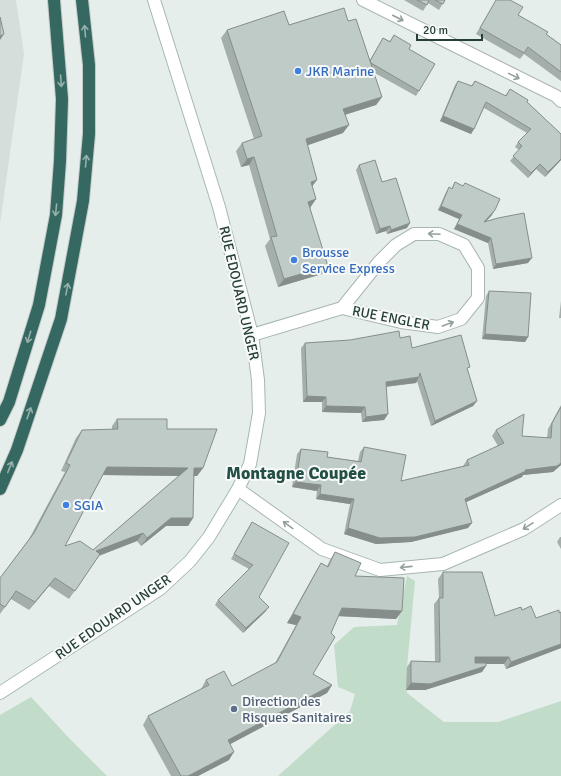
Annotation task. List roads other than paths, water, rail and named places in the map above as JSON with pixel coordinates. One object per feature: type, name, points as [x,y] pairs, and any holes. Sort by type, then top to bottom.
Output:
[{"type":"highway","points":[[0,420],[9,402],[39,305],[56,215],[60,161],[62,99],[54,0]]},
{"type":"highway","points":[[2,486],[17,450],[61,319],[83,201],[89,134],[89,65],[82,0]]},
{"type":"street","name":"RUE EDOUARD UNGER","points":[[0,693],[160,588],[190,561],[210,537],[238,489],[250,464],[259,413],[258,380],[252,335],[219,207],[154,0]]},
{"type":"street","points":[[363,0],[556,96],[561,101]]},
{"type":"street","name":"RUE ENGLER","points":[[252,335],[342,308],[401,322],[438,327],[461,319],[478,298],[478,268],[464,245],[439,234],[414,234],[396,245],[387,253],[342,308]]},
{"type":"street","points":[[238,489],[322,550],[380,570],[443,564],[524,529],[561,505]]},
{"type":"place","name":"JKR Marine","points":[[298,71]]},
{"type":"place","name":"Brousse Service Express","points":[[294,260]]},
{"type":"place","name":"SGIA","points":[[66,505]]},
{"type":"place","name":"Direction des Risques Sanitaires","points":[[234,709]]},
{"type":"district","name":"Montagne Coupée","points":[[296,473]]}]
